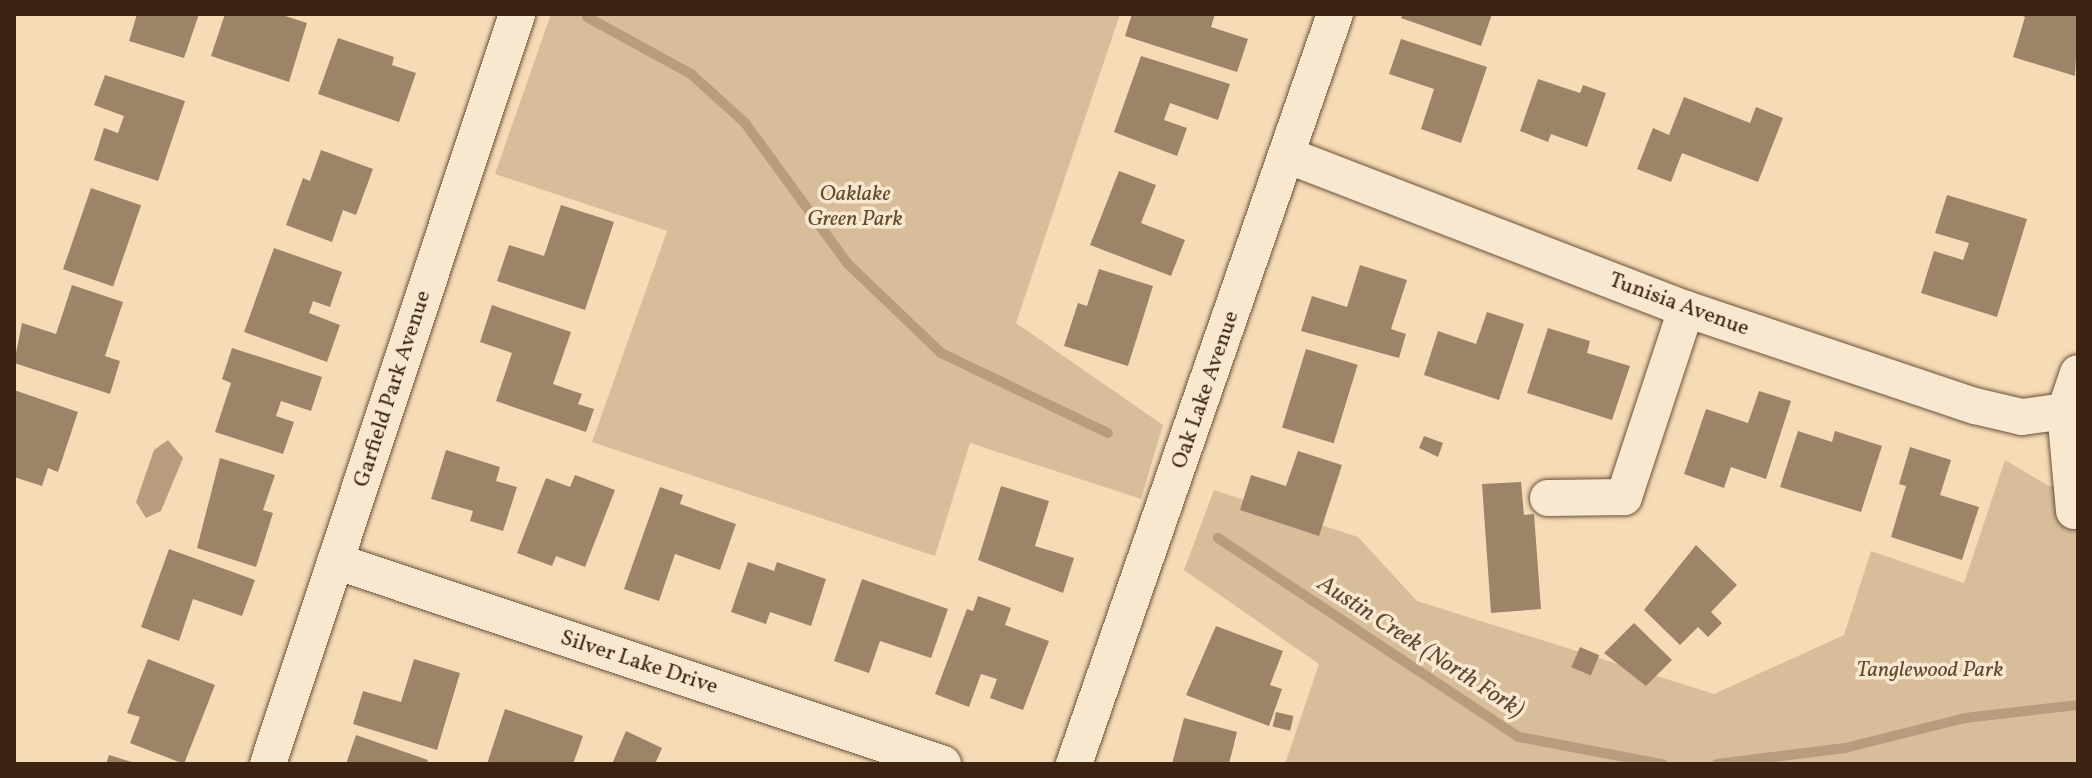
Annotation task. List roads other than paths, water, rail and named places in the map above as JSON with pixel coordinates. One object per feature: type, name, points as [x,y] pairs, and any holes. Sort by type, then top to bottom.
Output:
[{"type":"street","name":"Garfield Park Avenue","points":[[268,764],[517,14]]},
{"type":"street","name":"Oak Lake Avenue","points":[[1074,764],[1289,156],[1335,14]]},
{"type":"street","name":"Tunisia Avenue","points":[[1289,156],[1686,309],[1975,406],[2022,417],[2072,413]]},
{"type":"street","points":[[1548,498],[1624,497],[1686,309]]},
{"type":"street","points":[[2074,511],[2072,413],[2078,373]]},
{"type":"street","name":"Silver Lake Drive","points":[[335,561],[943,764]]},
{"type":"waterway","name":"Austin Creek (North Fork)","points":[[587,17],[691,74],[745,123],[848,264],[941,353],[1108,433]]},
{"type":"waterway","name":"Austin Creek (North Fork)","points":[[1218,538],[1519,737],[1662,764]]},
{"type":"waterway","name":"Austin Creek (North Fork)","points":[[1717,764],[1845,748],[1965,718],[2078,705]]},
{"type":"park label","name":"Oaklake Green Park","points":[[855,206]]},
{"type":"park label","name":"Tanglewood Park","points":[[1930,671]]}]
